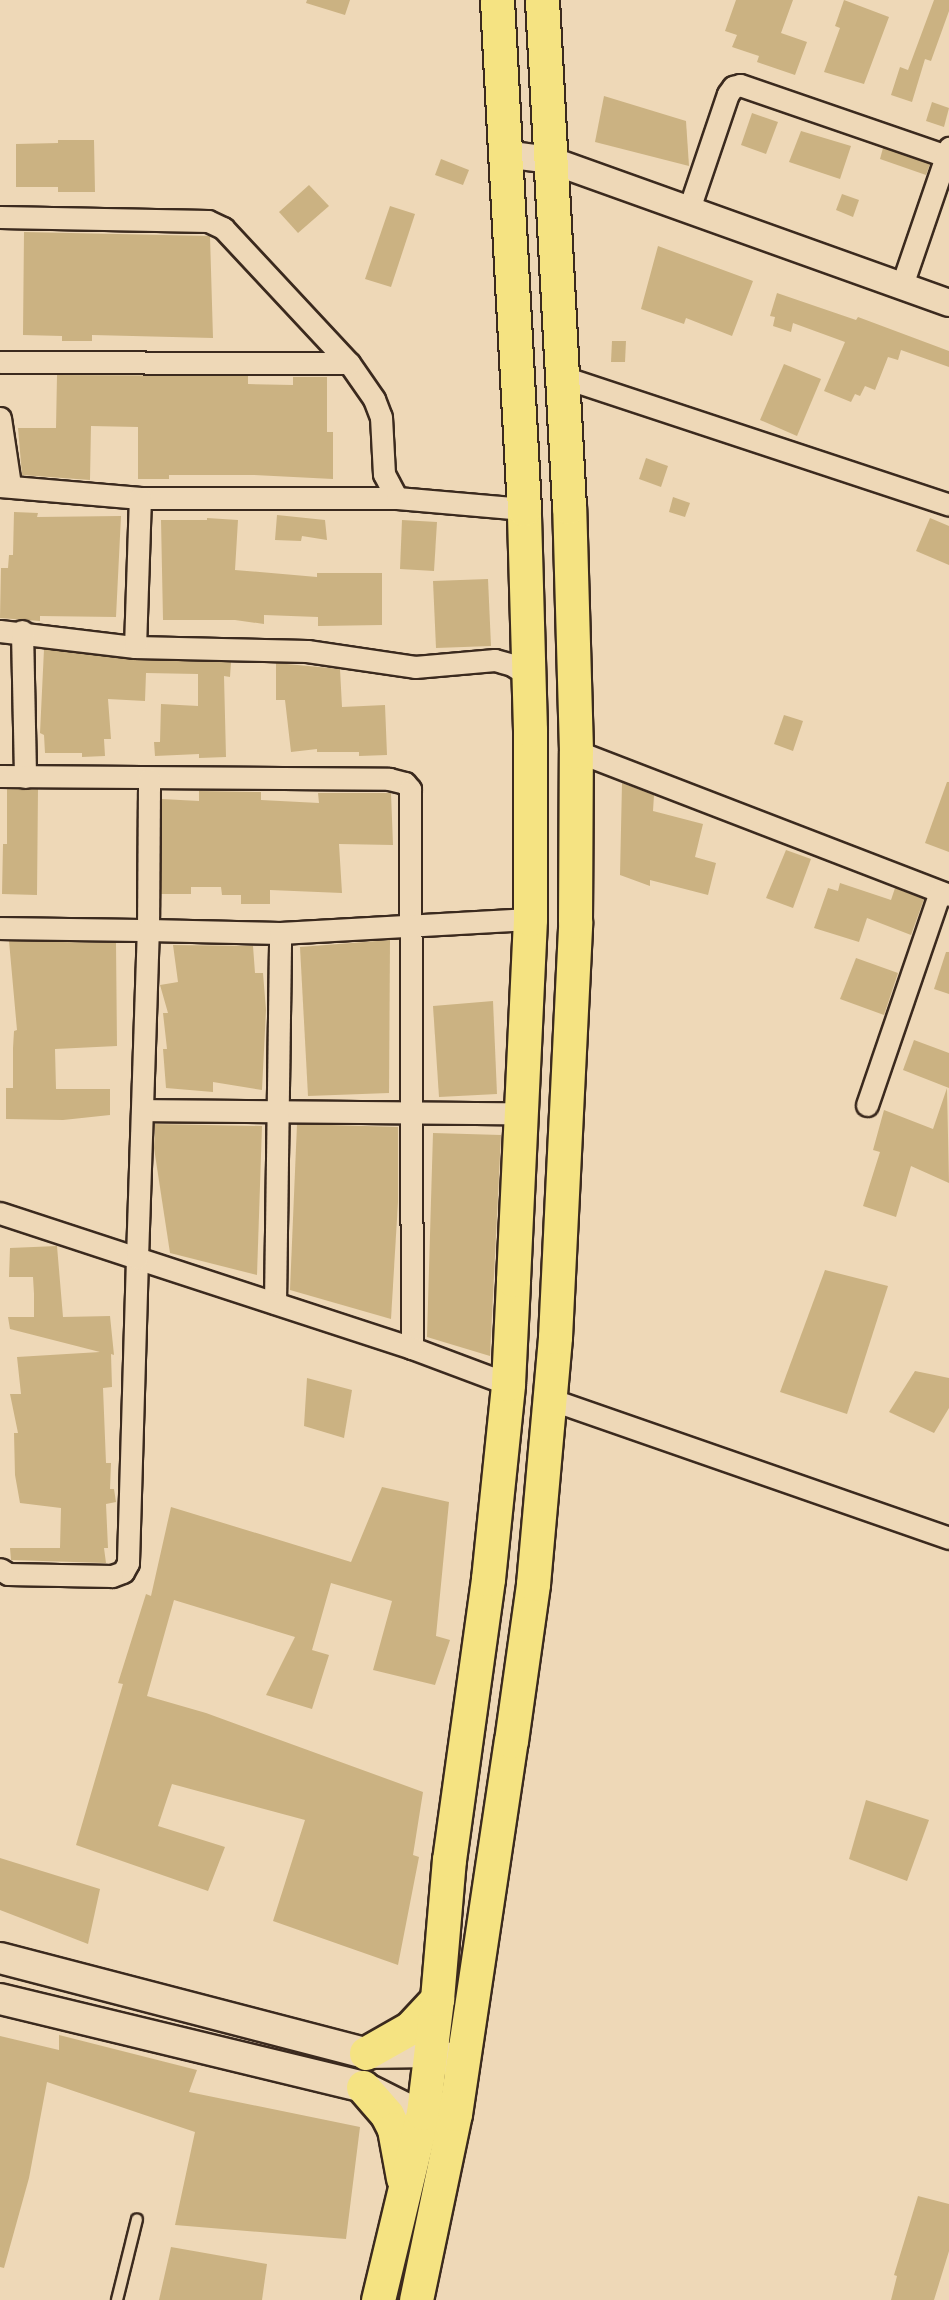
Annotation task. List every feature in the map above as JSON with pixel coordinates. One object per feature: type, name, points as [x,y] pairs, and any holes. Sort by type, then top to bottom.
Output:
[{"type":"main road","points":[[416,2300],[439,2114],[431,2052],[449,1860],[488,1578],[508,1384],[530,919],[529,676],[524,509],[503,154],[497,0]]},
{"type":"main road","points":[[378,2300],[405,2187],[463,2063],[533,1584],[550,1399],[574,935],[576,751],[569,507],[542,0]]},
{"type":"main road","points":[[0,1958],[366,2053],[431,2052],[463,2063]]},
{"type":"main road","points":[[0,1999],[363,2087],[399,2107],[439,2114]]},
{"type":"main road","points":[[366,2053],[410,2028],[437,1999]]},
{"type":"main road","points":[[363,2087],[372,2072],[366,2053]]},
{"type":"main road","points":[[363,2087],[387,2115],[394,2129],[405,2187]]},
{"type":"street","points":[[689,209],[728,94],[733,87],[740,85],[948,154],[902,285]]},
{"type":"street","points":[[503,154],[550,160],[949,303]]},
{"type":"street","points":[[0,216],[208,220],[216,223],[349,363],[374,399],[381,417],[384,474],[397,498]]},
{"type":"street","points":[[0,362],[349,363]]},
{"type":"street","points":[[560,376],[949,505]]},
{"type":"street","points":[[0,418],[5,486],[140,498],[397,498],[524,509]]},
{"type":"street","points":[[135,647],[140,498]]},
{"type":"street","points":[[0,631],[22,631],[135,647],[307,651],[415,667],[495,660],[512,665],[529,676]]},
{"type":"street","points":[[22,631],[25,777]]},
{"type":"street","points":[[576,751],[945,894],[867,1105]]},
{"type":"street","points":[[0,776],[389,779],[405,783],[413,797],[410,927],[412,1348]]},
{"type":"street","points":[[0,1569],[8,1574],[112,1576],[122,1572],[128,1563],[148,930],[149,779]]},
{"type":"street","points":[[0,928],[280,933],[530,919]]},
{"type":"street","points":[[275,1303],[280,933]]},
{"type":"street","points":[[142,1110],[521,1114]]},
{"type":"street","points":[[0,1213],[412,1348],[508,1384]]},
{"type":"street","points":[[550,1399],[949,1538]]},
{"type":"lane","points":[[117,2300],[137,2219]]},
{"type":"building","points":[[307,0],[350,0],[345,15],[306,3]]},
{"type":"building","points":[[736,0],[793,0],[781,33],[807,42],[795,75],[757,62],[759,56],[732,47],[737,35],[725,31]]},
{"type":"building","points":[[844,0],[889,17],[864,84],[824,72],[840,28],[835,26]]},
{"type":"building","points":[[934,0],[949,0],[949,11],[931,61],[925,59],[912,102],[891,95],[900,67],[908,70]]},
{"type":"building","points":[[604,96],[686,121],[689,166],[595,142]]},
{"type":"building","points":[[932,102],[949,108],[944,127],[926,121]]},
{"type":"building","points":[[752,113],[778,122],[766,154],[741,145]]},
{"type":"building","points":[[801,131],[851,146],[840,179],[789,162]]},
{"type":"building","points":[[58,140],[94,140],[95,192],[58,192],[58,187],[16,187],[16,144],[58,143]]},
{"type":"building","points":[[883,148],[930,164],[926,175],[880,159]]},
{"type":"building","points":[[441,159],[469,170],[463,185],[435,175]]},
{"type":"building","points":[[309,185],[329,206],[298,233],[279,212]]},
{"type":"building","points":[[842,194],[859,200],[853,217],[836,210]]},
{"type":"building","points":[[390,206],[415,214],[391,287],[365,279]]},
{"type":"building","points":[[24,232],[210,236],[213,338],[92,335],[92,341],[62,341],[62,336],[23,335]]},
{"type":"building","points":[[658,246],[753,281],[732,336],[686,318],[684,324],[641,309]]},
{"type":"building","points":[[777,293],[856,320],[858,317],[949,351],[949,367],[901,350],[898,360],[888,357],[875,390],[865,386],[860,396],[855,394],[851,402],[824,391],[845,342],[793,323],[791,332],[773,326],[775,317],[770,316]]},
{"type":"building","points":[[612,341],[626,341],[625,362],[611,362]]},
{"type":"building","points":[[784,364],[821,379],[797,436],[760,420]]},
{"type":"building","points":[[57,375],[248,376],[248,384],[293,385],[293,377],[327,377],[327,432],[333,432],[333,479],[169,475],[169,479],[138,479],[138,427],[91,426],[90,480],[22,475],[18,428],[56,428]]},
{"type":"building","points":[[646,458],[668,466],[661,487],[639,479]]},
{"type":"building","points":[[673,497],[690,503],[685,517],[669,512]]},
{"type":"building","points":[[14,512],[38,513],[37,517],[121,516],[116,617],[40,616],[40,621],[0,618],[1,568],[8,568],[9,555],[13,555]]},
{"type":"building","points":[[277,515],[325,520],[327,540],[302,536],[301,541],[275,540]]},
{"type":"building","points":[[930,518],[949,526],[949,565],[916,551]]},
{"type":"building","points":[[161,520],[238,520],[235,570],[317,577],[317,573],[382,573],[382,625],[318,626],[318,617],[264,615],[264,624],[235,620],[163,620]]},
{"type":"building","points":[[402,520],[437,522],[434,571],[400,569]]},
{"type":"building","points":[[488,579],[491,646],[436,648],[433,581]]},
{"type":"building","points":[[44,649],[135,660],[231,662],[230,677],[224,676],[226,757],[199,758],[199,754],[155,756],[154,742],[160,742],[161,704],[198,706],[198,674],[146,673],[145,701],[108,699],[111,739],[104,739],[105,756],[82,757],[82,753],[45,753],[44,735],[40,733]]},
{"type":"building","points":[[276,663],[340,669],[342,707],[385,705],[387,755],[359,756],[359,752],[317,752],[317,749],[291,752],[285,700],[276,700]]},
{"type":"building","points":[[784,715],[803,721],[793,751],[774,744]]},
{"type":"building","points":[[949,782],[949,852],[925,843]]},
{"type":"building","points":[[622,783],[654,795],[653,811],[703,824],[695,857],[716,863],[708,895],[650,880],[650,886],[620,875]]},
{"type":"building","points":[[7,789],[38,789],[37,895],[2,894],[3,844],[7,844]]},
{"type":"building","points":[[199,791],[261,792],[261,800],[319,803],[318,793],[391,793],[393,845],[339,844],[342,893],[270,890],[270,904],[241,904],[241,895],[222,895],[221,887],[191,887],[191,894],[161,894],[162,799],[199,801]]},
{"type":"building","points":[[786,850],[811,859],[793,908],[766,898]]},
{"type":"building","points":[[840,883],[891,900],[895,888],[924,899],[911,935],[867,918],[859,942],[814,928],[828,888],[838,891]]},
{"type":"building","points":[[390,940],[389,1093],[308,1096],[300,947]]},
{"type":"building","points":[[9,941],[116,943],[117,1046],[55,1049],[56,1089],[110,1089],[110,1115],[63,1120],[6,1119],[6,1088],[13,1088],[14,1031],[17,1030]]},
{"type":"building","points":[[173,945],[253,946],[255,973],[263,973],[266,1010],[262,1090],[213,1082],[213,1092],[166,1088],[163,1049],[167,1049],[163,1013],[168,1013],[160,985],[178,982]]},
{"type":"building","points":[[946,952],[949,952],[949,994],[934,989]]},
{"type":"building","points":[[856,958],[898,973],[884,1015],[840,999]]},
{"type":"building","points":[[493,1001],[497,1094],[439,1097],[433,1006]]},
{"type":"building","points":[[914,1040],[949,1053],[949,1088],[903,1070]]},
{"type":"building","points":[[947,1088],[949,1183],[911,1166],[896,1217],[863,1206],[880,1152],[873,1150],[884,1110],[933,1129]]},
{"type":"building","points":[[155,1124],[262,1126],[257,1275],[170,1253],[154,1148]]},
{"type":"building","points":[[297,1124],[398,1127],[398,1202],[391,1319],[290,1290]]},
{"type":"building","points":[[433,1133],[501,1135],[490,1356],[427,1337]]},
{"type":"building","points":[[57,1246],[63,1317],[110,1316],[114,1355],[111,1354],[112,1387],[103,1388],[106,1463],[111,1463],[110,1489],[114,1489],[116,1502],[106,1504],[106,1563],[11,1560],[10,1548],[60,1548],[61,1508],[20,1503],[15,1475],[14,1433],[18,1433],[10,1394],[21,1394],[17,1357],[100,1352],[10,1329],[8,1317],[34,1317],[34,1294],[33,1277],[9,1277],[10,1248]]},
{"type":"building","points":[[825,1270],[888,1286],[847,1414],[780,1392]]},
{"type":"building","points":[[915,1371],[949,1378],[949,1408],[934,1433],[889,1412]]},
{"type":"building","points":[[307,1378],[352,1390],[344,1438],[304,1426]]},
{"type":"building","points":[[382,1487],[449,1502],[436,1636],[450,1640],[435,1685],[373,1670],[392,1601],[331,1583],[312,1650],[329,1655],[312,1709],[266,1695],[295,1637],[174,1600],[147,1696],[206,1713],[423,1792],[413,1855],[419,1857],[398,1965],[273,1921],[305,1820],[172,1784],[158,1826],[225,1847],[208,1891],[76,1845],[123,1684],[118,1683],[146,1594],[151,1596],[171,1507],[351,1562]]},
{"type":"building","points":[[866,1800],[929,1820],[907,1881],[849,1859]]},
{"type":"building","points":[[0,1858],[100,1889],[88,1944],[0,1910]]},
{"type":"building","points":[[59,2035],[197,2070],[189,2092],[360,2127],[346,2239],[175,2225],[195,2132],[47,2082],[29,2178],[4,2268],[0,2267],[0,2036],[59,2050]]},
{"type":"building","points":[[918,2196],[949,2204],[949,2251],[934,2300],[891,2300],[897,2276],[894,2275]]},
{"type":"building","points":[[171,2247],[267,2264],[262,2300],[159,2300]]}]
